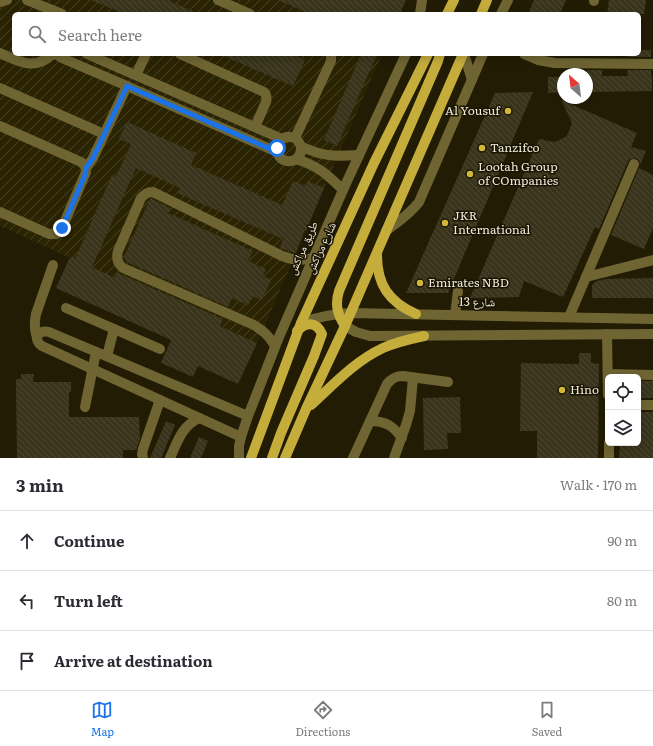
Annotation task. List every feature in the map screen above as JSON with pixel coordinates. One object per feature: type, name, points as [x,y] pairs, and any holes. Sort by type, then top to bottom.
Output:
[{"type":"main road","points":[[448,12],[454,0]]},
{"type":"main road","points":[[482,12],[487,0]]},
{"type":"main road","name":"شارع مراكش","points":[[251,458],[299,327],[374,163],[427,56]]},
{"type":"main road","points":[[344,326],[336,306],[339,291],[439,56]]},
{"type":"main road","points":[[285,458],[462,56]]},
{"type":"main road","points":[[377,251],[378,274],[382,285],[396,303],[416,314]]},
{"type":"main road","points":[[272,458],[322,334],[316,326],[311,324],[299,327]]},
{"type":"main road","points":[[306,409],[357,363],[382,348],[424,336]]},
{"type":"street","points":[[0,2],[7,0]]},
{"type":"street","points":[[27,0],[56,12]]},
{"type":"street","points":[[218,0],[245,12]]},
{"type":"street","points":[[420,12],[422,0]]},
{"type":"street","points":[[502,12],[508,0]]},
{"type":"street","points":[[0,53],[18,61],[30,64],[42,61],[50,56]]},
{"type":"street","points":[[57,56],[277,152],[282,159],[287,161],[292,161],[300,156],[301,151],[298,143],[331,61],[331,56]]},
{"type":"street","points":[[92,56],[282,139]]},
{"type":"street","points":[[136,75],[145,56]]},
{"type":"street","points":[[184,56],[264,92],[267,98],[266,102],[255,127]]},
{"type":"street","name":"طريق مراكش","points":[[239,458],[241,437],[275,346],[343,190],[405,56]]},
{"type":"street","points":[[464,56],[472,80]]},
{"type":"street","points":[[386,231],[414,209],[419,202],[482,56]]},
{"type":"street","points":[[529,56],[538,60],[556,63],[653,64]]},
{"type":"street","points":[[0,212],[49,234],[57,234],[62,228],[85,175],[86,168],[93,158],[127,86]]},
{"type":"street","points":[[0,88],[104,134]]},
{"type":"street","points":[[0,126],[81,162],[86,168]]},
{"type":"street","points":[[277,152],[278,144],[282,139],[291,137],[313,152],[338,156],[359,155]]},
{"type":"street","points":[[296,159],[319,169],[329,176],[343,190]]},
{"type":"street","points":[[569,317],[634,164]]},
{"type":"street","points":[[275,346],[262,330],[254,325],[123,268],[119,265],[117,260],[118,251],[141,198],[148,192],[153,192],[282,256],[297,260],[313,258]]},
{"type":"street","points":[[586,277],[653,260]]},
{"type":"street","points":[[53,264],[34,322],[34,330],[38,341],[42,346],[241,437]]},
{"type":"street","points":[[455,315],[458,291]]},
{"type":"street","points":[[66,308],[160,350]]},
{"type":"street","name":"شارع 13","points":[[299,327],[320,317],[350,313],[653,319]]},
{"type":"street","points":[[344,326],[356,332],[370,336],[653,334]]},
{"type":"street","points":[[107,356],[114,329]]},
{"type":"street","points":[[37,338],[38,334],[45,331],[248,416]]},
{"type":"street","points":[[607,334],[608,374]]},
{"type":"street","points":[[85,407],[96,352]]},
{"type":"street","points":[[641,375],[653,375]]},
{"type":"street","points":[[353,458],[387,384],[391,379],[397,376],[448,382]]},
{"type":"street","points":[[394,458],[410,411],[413,378]]},
{"type":"street","points":[[143,458],[143,449],[160,400]]},
{"type":"street","points":[[641,405],[653,405]]},
{"type":"street","points":[[170,458],[181,433],[192,422],[200,418]]},
{"type":"street","points":[[370,420],[388,424],[396,430],[402,438]]},
{"type":"street","points":[[609,446],[609,458]]},
{"type":"shaded area","points":[[0,0],[365,0],[392,12],[12,12],[12,56],[381,56],[257,343],[0,226]]},
{"type":"building","points":[[91,0],[167,0],[194,12],[120,12]]},
{"type":"building","points":[[278,0],[406,0],[401,12],[305,12]]},
{"type":"building","points":[[534,0],[566,0],[561,12],[529,12]]},
{"type":"building","points":[[609,0],[646,0],[644,14],[641,14],[641,12],[607,12]]},
{"type":"building","points":[[641,50],[651,50],[651,57],[627,57],[641,56]]},
{"type":"building","points":[[224,56],[296,56],[305,60],[293,86]]},
{"type":"building","points":[[360,56],[376,56],[337,146],[324,140]]},
{"type":"building","points":[[593,70],[602,70],[602,76],[628,76],[627,70],[651,70],[652,91],[593,92]]},
{"type":"building","points":[[548,77],[557,77],[557,92],[548,93]]},
{"type":"building","points":[[533,92],[448,293],[406,293],[495,93]]},
{"type":"building","points":[[563,104],[570,104],[637,133],[631,147],[646,151],[640,165],[639,160],[636,158],[628,161],[599,229],[595,227],[563,297],[524,281],[519,297],[470,298],[539,139],[555,142],[567,136],[572,123]]},
{"type":"building","points":[[127,122],[196,153],[191,165],[282,205],[293,181],[306,186],[308,181],[324,188],[306,231],[304,231],[296,253],[280,248],[283,239],[177,193],[180,188],[136,168],[92,267],[115,278],[117,272],[223,319],[220,326],[257,343],[238,384],[198,366],[193,377],[161,363],[171,340],[56,288],[70,257],[75,259],[112,175],[116,177],[131,144],[119,139]]},
{"type":"building","points":[[639,168],[653,175],[653,228],[644,249],[611,235]]},
{"type":"building","points":[[150,199],[170,208],[168,213],[253,251],[248,261],[266,269],[263,276],[271,280],[262,300],[252,296],[248,305],[232,298],[228,307],[127,262],[124,257]]},
{"type":"building","points":[[653,278],[653,298],[592,298],[592,285],[597,281],[606,279]]},
{"type":"building","points":[[579,353],[591,353],[591,363],[599,364],[598,458],[537,458],[537,431],[520,431],[521,363],[579,364]]},
{"type":"building","points":[[21,374],[34,374],[33,382],[71,382],[71,392],[69,392],[69,417],[139,417],[140,439],[136,450],[123,450],[123,458],[17,458],[16,379],[21,379]]},
{"type":"building","points":[[641,381],[653,381],[653,398],[641,398]]},
{"type":"building","points":[[460,397],[461,433],[447,433],[448,449],[424,450],[423,398]]},
{"type":"building","points":[[641,412],[653,412],[653,458],[619,458],[620,446],[641,446]]},
{"type":"building","points":[[166,421],[175,425],[161,458],[150,458]]},
{"type":"building","points":[[199,437],[208,441],[201,458],[190,458]]},
{"type":"place","name":"Al Yousuf","points":[[508,111]]},
{"type":"place","name":"Tanzifco","points":[[482,148]]},
{"type":"place","name":"Lootah Group of COmpanies","points":[[470,174]]},
{"type":"place","name":"JKR International","points":[[445,223]]},
{"type":"place","name":"Emirates NBD","points":[[420,283]]},
{"type":"place","name":"Hino","points":[[562,390]]},
{"type":"route","points":[[62,228],[85,175],[86,168],[93,158],[127,86],[277,152],[277,148]]}]
